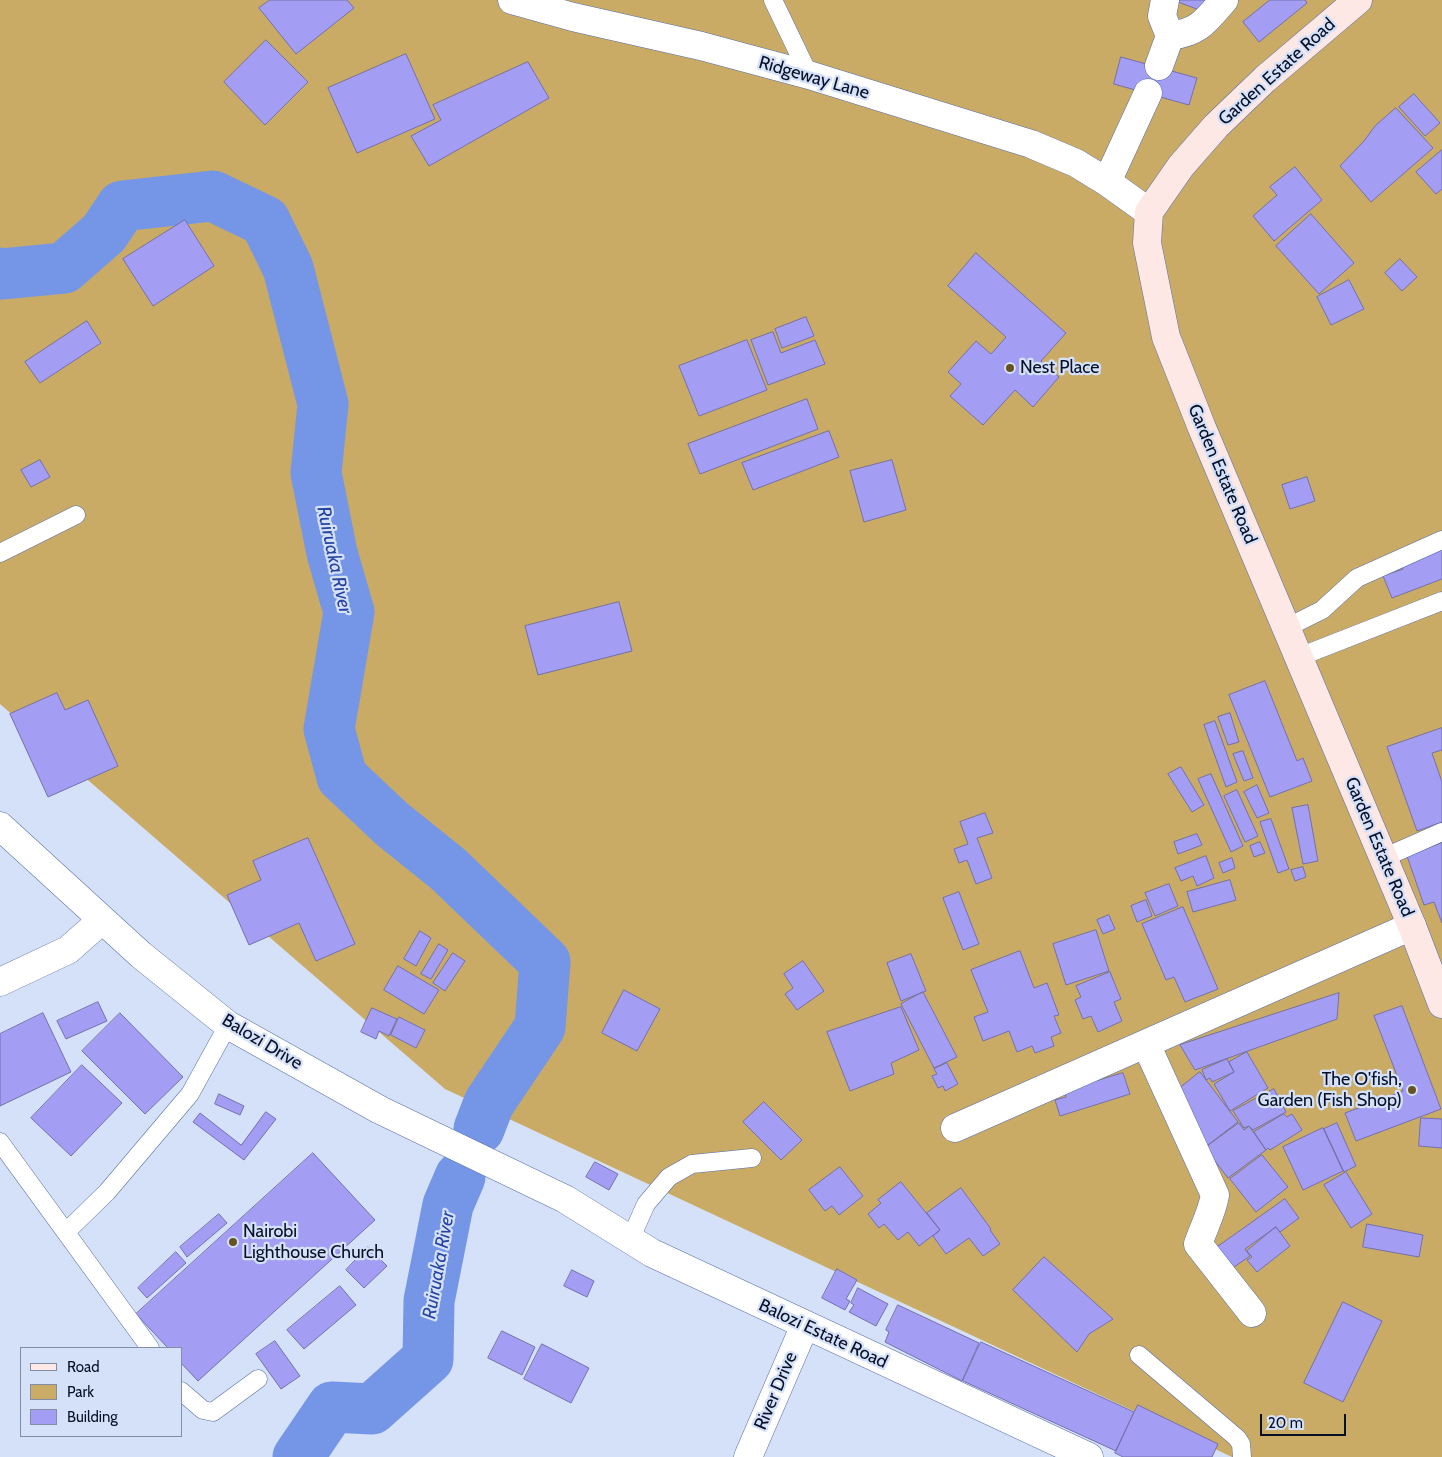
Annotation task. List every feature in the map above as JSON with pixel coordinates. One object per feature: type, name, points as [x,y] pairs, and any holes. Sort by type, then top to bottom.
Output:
[{"type":"street","name":"Ridgeway Lane","points":[[512,0],[573,17],[701,46],[809,75],[1031,144],[1076,163],[1107,182],[1149,212]]},
{"type":"street","points":[[1158,66],[1170,36],[1162,16],[1165,0]]},
{"type":"street","points":[[1170,36],[1187,34],[1205,22],[1224,0]]},
{"type":"street","name":"Garden Estate Road","points":[[1358,0],[1265,79],[1216,126],[1181,166],[1149,212],[1147,243],[1166,338],[1412,926],[1442,1004]]},
{"type":"street","points":[[1107,182],[1148,93]]},
{"type":"street","name":"Balozi Drive","points":[[0,826],[141,955],[228,1025],[380,1110],[565,1199]]},
{"type":"street","points":[[0,982],[68,950],[102,920]]},
{"type":"street","points":[[955,1128],[1412,926]]},
{"type":"street","points":[[1146,1044],[1215,1195],[1212,1212],[1203,1228],[1198,1244],[1252,1313]]},
{"type":"street","name":"Balozi Estate Road","points":[[565,1199],[652,1253],[1088,1457]]},
{"type":"street","name":"River Drive","points":[[748,1457],[805,1325]]},
{"type":"lane","points":[[773,0],[809,75]]},
{"type":"lane","points":[[0,553],[76,515]]},
{"type":"lane","points":[[1286,628],[1322,610],[1357,578],[1442,540]]},
{"type":"lane","points":[[1299,657],[1442,601]]},
{"type":"lane","points":[[1383,858],[1442,832]]},
{"type":"lane","points":[[66,1232],[107,1192],[190,1094],[228,1025]]},
{"type":"lane","points":[[0,1142],[149,1347]]},
{"type":"lane","points":[[630,1240],[646,1204],[669,1176],[692,1164],[752,1158]]},
{"type":"lane","points":[[1139,1355],[1237,1438],[1241,1444],[1242,1457]]},
{"type":"lane","points":[[182,1392],[203,1410],[213,1412],[258,1379]]},
{"type":"green space","points":[[0,0],[1442,0],[1442,1457],[1232,1457],[445,1089],[0,704]]},
{"type":"building","points":[[270,0],[347,0],[354,8],[296,54],[259,8]]},
{"type":"building","points":[[1173,0],[1210,0],[1206,12]]},
{"type":"building","points":[[1270,0],[1305,0],[1307,3],[1259,42],[1243,22]]},
{"type":"building","points":[[266,40],[308,82],[265,125],[224,82]]},
{"type":"building","points":[[406,54],[435,119],[357,153],[328,88]]},
{"type":"building","points":[[1121,57],[1197,78],[1189,105],[1114,84]]},
{"type":"building","points":[[528,62],[549,98],[429,166],[411,136],[441,120],[433,105]]},
{"type":"building","points":[[1414,94],[1440,123],[1425,136],[1399,107]]},
{"type":"building","points":[[1396,108],[1433,148],[1371,202],[1340,166],[1364,141],[1375,126]]},
{"type":"building","points":[[1442,150],[1442,189],[1436,194],[1416,172]]},
{"type":"building","points":[[1295,167],[1322,200],[1274,241],[1253,216],[1277,195],[1270,187]]},
{"type":"building","points":[[1311,214],[1354,263],[1319,294],[1276,246]]},
{"type":"building","points":[[185,220],[214,266],[153,306],[123,259]]},
{"type":"building","points":[[976,253],[1066,333],[1041,361],[1059,377],[1033,407],[1015,390],[983,425],[950,396],[961,384],[948,372],[976,341],[991,354],[1006,337],[948,286]]},
{"type":"building","points":[[1400,259],[1417,277],[1402,291],[1385,273]]},
{"type":"building","points":[[1349,280],[1364,309],[1331,325],[1317,297]]},
{"type":"building","points":[[806,317],[814,336],[782,348],[775,329]]},
{"type":"building","points":[[87,321],[101,343],[40,383],[25,362]]},
{"type":"building","points":[[773,332],[781,353],[815,340],[825,364],[768,385],[751,340]]},
{"type":"building","points":[[747,340],[767,390],[699,416],[679,366]]},
{"type":"building","points":[[807,399],[818,429],[700,474],[688,444]]},
{"type":"building","points":[[829,431],[839,457],[753,490],[742,463]]},
{"type":"building","points":[[40,460],[50,477],[31,487],[21,470]]},
{"type":"building","points":[[892,460],[906,510],[864,522],[850,471]]},
{"type":"building","points":[[1307,477],[1315,501],[1290,509],[1282,485]]},
{"type":"building","points":[[1442,550],[1442,579],[1392,598],[1383,576],[1403,569],[1400,562],[1416,559]]},
{"type":"building","points":[[619,602],[632,651],[538,675],[525,626]]},
{"type":"building","points":[[1265,681],[1297,761],[1303,758],[1312,781],[1270,797],[1229,695]]},
{"type":"building","points":[[57,693],[65,710],[88,700],[118,766],[48,797],[10,714]]},
{"type":"building","points":[[1230,713],[1239,742],[1228,745],[1218,717]]},
{"type":"building","points":[[1215,721],[1237,782],[1226,787],[1204,725]]},
{"type":"building","points":[[1442,728],[1442,750],[1432,753],[1442,782],[1442,822],[1417,831],[1387,747]]},
{"type":"building","points":[[1243,751],[1253,778],[1244,781],[1233,754]]},
{"type":"building","points":[[1181,767],[1204,805],[1192,812],[1168,774]]},
{"type":"building","points":[[1211,774],[1243,846],[1231,852],[1198,779]]},
{"type":"building","points":[[1257,785],[1269,813],[1257,818],[1244,792]]},
{"type":"building","points":[[1237,790],[1258,836],[1245,842],[1224,796]]},
{"type":"building","points":[[1308,805],[1318,861],[1303,864],[1292,808]]},
{"type":"building","points":[[985,813],[993,833],[977,838],[992,878],[976,884],[967,860],[959,863],[954,849],[968,844],[960,822]]},
{"type":"building","points":[[1271,819],[1289,869],[1278,873],[1260,822]]},
{"type":"building","points":[[1197,834],[1202,845],[1178,854],[1174,842]]},
{"type":"building","points":[[308,838],[355,944],[316,961],[299,923],[249,945],[227,895],[261,880],[253,861]]},
{"type":"building","points":[[1260,842],[1265,853],[1254,857],[1250,846]]},
{"type":"building","points":[[1442,843],[1442,923],[1434,902],[1424,905],[1407,856]]},
{"type":"building","points":[[1206,856],[1214,878],[1197,886],[1193,876],[1181,881],[1175,868]]},
{"type":"building","points":[[1232,858],[1235,868],[1223,873],[1219,863]]},
{"type":"building","points":[[1303,867],[1306,877],[1295,881],[1291,870]]},
{"type":"building","points":[[1230,880],[1236,900],[1193,912],[1187,892]]},
{"type":"building","points":[[1169,884],[1178,906],[1155,916],[1145,893]]},
{"type":"building","points":[[959,892],[979,944],[963,950],[943,898]]},
{"type":"building","points":[[1146,900],[1152,916],[1137,922],[1131,906]]},
{"type":"building","points":[[1183,907],[1218,989],[1185,1002],[1174,977],[1166,980],[1142,924]]},
{"type":"building","points":[[1109,915],[1115,929],[1103,934],[1097,920]]},
{"type":"building","points":[[1096,930],[1109,971],[1066,985],[1053,944]]},
{"type":"building","points":[[420,931],[431,938],[416,966],[404,959]]},
{"type":"building","points":[[439,944],[448,950],[431,979],[421,974]]},
{"type":"building","points":[[1020,951],[1034,988],[1047,983],[1059,1015],[1054,1016],[1061,1033],[1051,1037],[1054,1046],[1035,1053],[1032,1046],[1017,1052],[1009,1031],[983,1041],[974,1017],[988,1012],[971,970]]},
{"type":"building","points":[[453,953],[465,961],[445,991],[433,983]]},
{"type":"building","points":[[911,954],[926,991],[901,1001],[887,963]]},
{"type":"building","points":[[803,961],[824,991],[797,1010],[785,994],[793,988],[784,974]]},
{"type":"building","points":[[398,966],[439,990],[424,1014],[384,990]]},
{"type":"building","points":[[1110,972],[1121,999],[1114,1002],[1122,1021],[1098,1032],[1091,1016],[1083,1019],[1075,1000],[1081,997],[1076,986]]},
{"type":"building","points":[[624,990],[660,1009],[637,1051],[602,1033]]},
{"type":"building","points":[[923,992],[957,1057],[934,1068],[901,1004]]},
{"type":"building","points":[[1339,993],[1337,1019],[1195,1070],[1180,1045]]},
{"type":"building","points":[[98,1002],[107,1021],[66,1039],[57,1021]]},
{"type":"building","points":[[1402,1006],[1441,1109],[1356,1141],[1345,1113],[1403,1091],[1374,1016]]},
{"type":"building","points":[[901,1007],[919,1050],[891,1063],[894,1074],[850,1091],[827,1032]]},
{"type":"building","points":[[372,1008],[397,1019],[389,1036],[379,1031],[376,1039],[361,1032]]},
{"type":"building","points":[[43,1013],[71,1072],[0,1106],[0,1034]]},
{"type":"building","points":[[120,1013],[183,1077],[145,1114],[82,1051]]},
{"type":"building","points":[[399,1017],[425,1030],[416,1048],[391,1035]]},
{"type":"building","points":[[1247,1052],[1268,1088],[1230,1111],[1214,1084],[1234,1072],[1229,1062]]},
{"type":"building","points":[[1227,1059],[1234,1072],[1212,1082],[1210,1078],[1206,1080],[1202,1070]]},
{"type":"building","points":[[947,1063],[958,1084],[945,1091],[943,1086],[938,1088],[932,1076],[937,1074],[934,1069]]},
{"type":"building","points":[[82,1065],[122,1103],[71,1156],[31,1118]]},
{"type":"building","points":[[1200,1072],[1238,1122],[1204,1148],[1166,1099]]},
{"type":"building","points":[[1123,1073],[1130,1094],[1060,1116],[1055,1100],[1066,1097],[1064,1091]]},
{"type":"building","points":[[1274,1089],[1286,1112],[1253,1130],[1249,1126],[1244,1128],[1233,1111]]},
{"type":"building","points":[[219,1094],[244,1106],[240,1115],[215,1104]]},
{"type":"building","points":[[764,1102],[802,1140],[781,1160],[743,1122]]},
{"type":"building","points":[[266,1112],[276,1119],[244,1160],[193,1122],[200,1113],[241,1145]]},
{"type":"building","points":[[1284,1114],[1287,1117],[1292,1114],[1302,1130],[1270,1150],[1268,1148],[1266,1150],[1254,1132]]},
{"type":"building","points":[[1421,1118],[1442,1119],[1442,1148],[1419,1146]]},
{"type":"building","points":[[1239,1123],[1244,1130],[1249,1126],[1266,1150],[1228,1178],[1205,1148]]},
{"type":"building","points":[[1337,1123],[1356,1166],[1344,1172],[1324,1129]]},
{"type":"building","points":[[1323,1128],[1343,1171],[1303,1190],[1283,1147]]},
{"type":"building","points":[[313,1153],[375,1220],[198,1381],[182,1364],[182,1347],[167,1347],[136,1314]]},
{"type":"building","points":[[1262,1155],[1288,1187],[1256,1212],[1230,1179]]},
{"type":"building","points":[[595,1162],[618,1174],[609,1190],[586,1177]]},
{"type":"building","points":[[840,1167],[863,1196],[839,1215],[832,1206],[825,1211],[809,1190]]},
{"type":"building","points":[[1346,1172],[1372,1214],[1351,1228],[1324,1185]]},
{"type":"building","points":[[901,1182],[940,1230],[919,1246],[908,1232],[898,1240],[884,1224],[879,1228],[868,1214],[881,1203],[878,1200]]},
{"type":"building","points":[[961,1188],[1000,1244],[983,1256],[969,1238],[946,1254],[933,1236],[940,1230],[927,1213]]},
{"type":"building","points":[[1285,1199],[1299,1218],[1280,1232],[1276,1227],[1245,1249],[1250,1256],[1231,1269],[1216,1248]]},
{"type":"building","points":[[219,1214],[227,1223],[187,1257],[180,1247]]},
{"type":"building","points":[[1367,1224],[1423,1235],[1419,1257],[1363,1247]]},
{"type":"building","points":[[1276,1227],[1290,1246],[1257,1272],[1247,1260],[1252,1257],[1247,1251]]},
{"type":"building","points":[[368,1247],[387,1266],[364,1288],[346,1270]]},
{"type":"building","points":[[176,1252],[186,1263],[147,1298],[138,1288]]},
{"type":"building","points":[[1044,1257],[1113,1319],[1089,1334],[1077,1352],[1013,1290]]},
{"type":"building","points":[[837,1269],[857,1280],[846,1299],[850,1301],[845,1310],[822,1298]]},
{"type":"building","points":[[572,1270],[594,1281],[587,1297],[564,1286]]},
{"type":"building","points":[[340,1286],[356,1305],[304,1349],[287,1330]]},
{"type":"building","points":[[858,1288],[888,1304],[876,1326],[849,1312],[854,1305],[851,1303]]},
{"type":"building","points":[[1343,1302],[1382,1321],[1343,1402],[1304,1383]]},
{"type":"building","points":[[898,1305],[979,1343],[962,1381],[885,1342],[889,1332],[886,1330]]},
{"type":"building","points":[[502,1331],[535,1347],[522,1375],[488,1358]]},
{"type":"building","points":[[275,1341],[300,1376],[281,1389],[256,1354]]},
{"type":"building","points":[[981,1342],[1134,1412],[1116,1451],[963,1381]]},
{"type":"building","points":[[542,1344],[589,1368],[571,1403],[524,1379]]},
{"type":"building","points":[[1138,1405],[1218,1444],[1212,1457],[1123,1457],[1115,1453]]},
{"type":"waterway","name":"Ruiruaka River","points":[[0,273],[64,268],[104,233],[122,206],[213,196],[265,221],[288,268],[323,404],[316,473],[332,553],[349,612],[329,729],[342,777],[392,824],[448,869],[545,962],[540,1027],[489,1103],[479,1129]]},
{"type":"waterway","name":"Ruiruaka River","points":[[298,1457],[332,1407],[372,1409],[428,1359],[429,1301],[448,1205],[460,1177]]},
{"type":"place","name":"Nest Place","points":[[1010,368]]},
{"type":"place","name":"The O'fish, Garden (Fish Shop)","points":[[1412,1090]]},
{"type":"place","name":"Nairobi Lighthouse Church","points":[[233,1242]]}]
